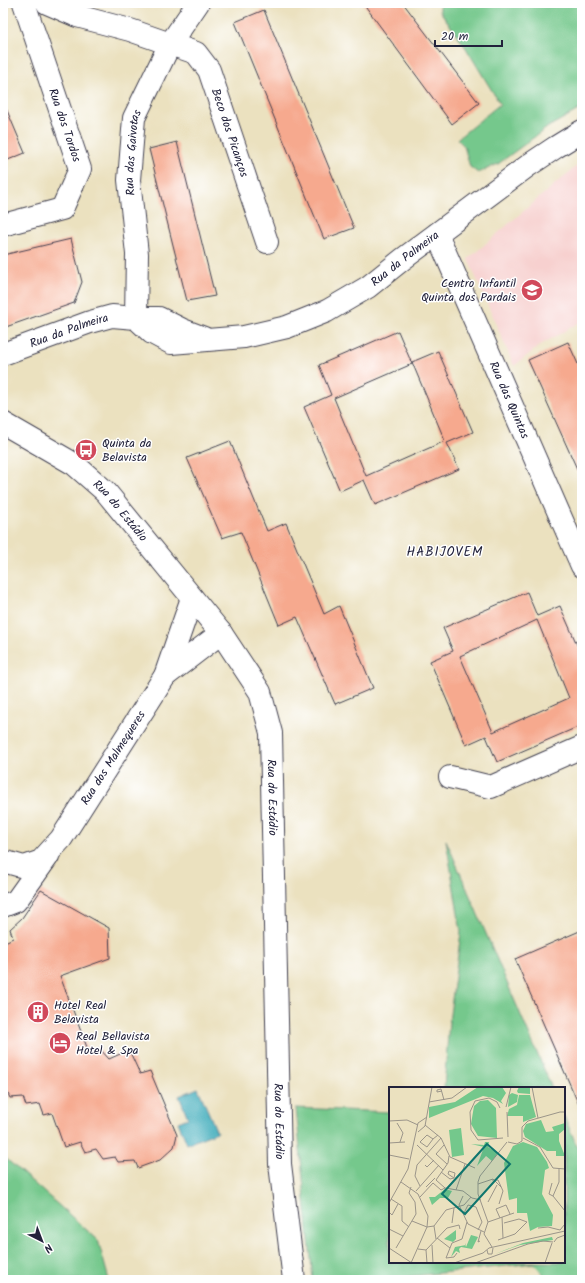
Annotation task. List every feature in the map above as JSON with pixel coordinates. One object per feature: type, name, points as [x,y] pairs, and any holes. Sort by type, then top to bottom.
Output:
[{"type":"street","name":"Rua dos Tordos","points":[[3,225],[62,209],[80,169],[24,3]]},
{"type":"street","points":[[47,3],[77,16],[130,30],[170,44]]},
{"type":"street","name":"Rua das Gaivotas","points":[[136,318],[137,254],[129,180],[134,118],[170,44],[198,3]]},
{"type":"street","name":"Beco dos Picanços","points":[[170,44],[196,53],[209,70],[267,242]]},
{"type":"street","name":"Rua da Palmeira","points":[[3,354],[90,322],[112,316],[159,318],[208,340],[244,337],[287,327],[327,311],[368,287],[529,165],[582,132]]},
{"type":"street","name":"Rua das Quintas","points":[[437,234],[582,566]]},
{"type":"street","name":"Rua do Estádio","points":[[3,423],[74,464],[106,492],[222,633],[260,692],[271,733],[280,1164],[294,1280]]},
{"type":"street","points":[[165,676],[192,598]]},
{"type":"street","points":[[165,676],[222,633]]},
{"type":"street","name":"Rua dos Malmequeres","points":[[3,906],[16,901],[61,839],[165,676]]},
{"type":"street","points":[[450,777],[491,787],[582,747]]},
{"type":"street","name":"Rua dos Malmequeres","points":[[3,861],[24,867],[41,861],[61,839]]},
{"type":"shaded area","name":"Centro Infantil Quinta dos Pardais","points":[[582,162],[582,321],[542,344],[514,366],[468,259]]},
{"type":"green space","points":[[440,3],[582,3],[582,108],[548,127],[498,164],[478,173],[470,167],[464,146],[457,139],[500,104],[466,48],[440,11]]},
{"type":"green space","points":[[446,840],[552,1087],[444,1087],[449,1022],[461,932]]},
{"type":"green space","points":[[296,1108],[389,1112],[389,1263],[534,1263],[375,1280],[313,1280]]},
{"type":"green space","points":[[565,1118],[582,1158],[582,1280],[548,1280],[534,1263],[565,1263]]},
{"type":"green space","points":[[3,1156],[98,1240],[109,1280],[3,1280]]},
{"type":"water","points":[[198,1088],[217,1132],[187,1144],[178,1122],[188,1118],[179,1096]]},
{"type":"building","points":[[363,3],[403,3],[479,103],[452,124]]},
{"type":"building","points":[[264,10],[354,228],[324,239],[235,22]]},
{"type":"building","points":[[3,101],[25,153],[3,162]]},
{"type":"building","points":[[177,142],[215,296],[187,301],[149,149]]},
{"type":"building","points":[[71,239],[82,282],[74,303],[3,328],[3,255]]},
{"type":"building","points":[[398,331],[412,364],[334,398],[366,476],[445,441],[412,362],[438,351],[473,432],[447,443],[459,469],[375,505],[364,480],[340,491],[304,407],[331,395],[319,365]]},
{"type":"building","points":[[568,342],[582,373],[582,480],[528,360]]},
{"type":"building","points":[[230,441],[267,531],[286,523],[324,614],[339,606],[373,688],[335,704],[297,617],[279,625],[241,532],[222,538],[187,458]]},
{"type":"building","points":[[527,592],[537,616],[560,606],[582,656],[582,729],[580,726],[497,762],[486,736],[466,745],[430,661],[453,651],[443,628]],"holes":[[[537,620],[569,698],[493,732],[460,656]]]},
{"type":"building","name":"Hotel Real Belavista","points":[[41,890],[109,928],[110,958],[60,976],[88,1050],[99,1048],[109,1059],[129,1050],[140,1074],[150,1071],[177,1135],[174,1147],[160,1160],[138,1168],[135,1161],[118,1162],[115,1157],[103,1159],[96,1149],[85,1152],[80,1142],[64,1147],[52,1113],[44,1115],[40,1104],[26,1106],[23,1097],[10,1098],[3,1083],[3,943],[13,938],[10,929],[22,918]]},
{"type":"building","points":[[582,930],[582,1112],[515,959]]},
{"type":"place","name":"Centro Infantil Quinta dos Pardais","points":[[532,290]]},
{"type":"place","name":"Quinta da Belavista","points":[[86,450]]},
{"type":"place","name":"Hotel Real Belavista","points":[[38,1012]]},
{"type":"place","name":"Real Bellavista Hotel & Spa","points":[[60,1043]]},
{"type":"district","name":"HABIJOVEM","points":[[445,551]]}]
